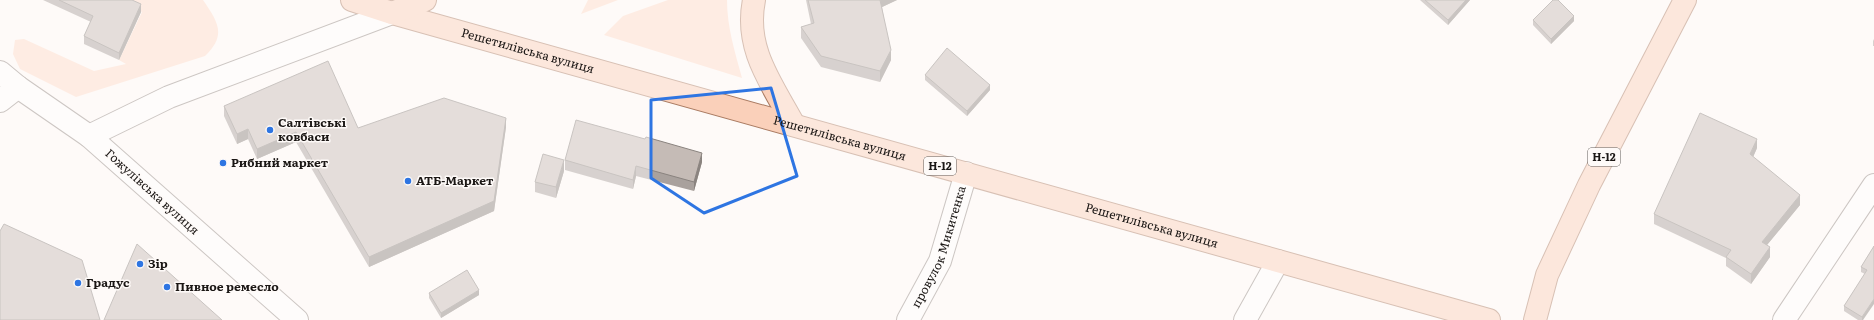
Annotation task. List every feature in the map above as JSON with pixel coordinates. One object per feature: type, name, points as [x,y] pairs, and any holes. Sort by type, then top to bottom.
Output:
[{"type":"main road","name":"Решетилівська вулиця","points":[[352,0],[392,13],[1489,320]]},
{"type":"main road","points":[[392,13],[425,0]]},
{"type":"main road","points":[[754,0],[751,16],[752,34],[760,63],[794,125]]},
{"type":"main road","name":"Н-12","points":[[1535,320],[1547,275],[1589,185],[1686,0]]},
{"type":"street","points":[[89,136],[169,97],[392,13]]},
{"type":"street","name":"Гожулівська вулиця","points":[[0,72],[89,136],[297,320]]},
{"type":"street","points":[[0,101],[18,86]]},
{"type":"street","name":"провулок Микитенка","points":[[908,320],[940,261],[966,173]]},
{"type":"street","points":[[1784,320],[1874,186]]},
{"type":"street","points":[[1246,320],[1278,261]]},
{"type":"highlighted area","points":[[771,88],[797,176],[704,213],[651,178],[651,100]]},
{"type":"shaded area","points":[[118,0],[203,0],[213,15],[218,28],[216,41],[205,56],[76,97],[20,69],[13,54],[15,40],[24,39],[94,71],[126,64],[119,60],[142,12]]},
{"type":"shaded area","points":[[588,0],[618,0],[581,14]]},
{"type":"shaded area","points":[[668,0],[727,0],[730,30],[742,78],[604,35],[623,16]]},
{"type":"building","points":[[59,0],[132,0],[141,4],[119,53],[84,36],[93,16]]},
{"type":"building","points":[[808,0],[880,0],[891,50],[880,71],[821,56],[801,27],[814,23]]},
{"type":"building","points":[[1425,0],[1466,0],[1448,20]]},
{"type":"building","points":[[1553,0],[1558,0],[1574,16],[1551,39],[1533,20]]},
{"type":"building","points":[[947,48],[990,85],[967,111],[925,75]]},
{"type":"building","name":"АТБ-Маркет","points":[[328,61],[358,128],[444,98],[506,118],[494,201],[369,257],[296,132],[257,149],[248,129],[237,134],[224,106]]},
{"type":"building","points":[[1700,113],[1757,139],[1750,154],[1800,195],[1762,242],[1770,247],[1751,274],[1726,257],[1731,250],[1654,214]]},
{"type":"building","points":[[576,120],[645,139],[646,137],[702,153],[694,182],[636,166],[633,180],[565,160]]},
{"type":"building","points":[[543,154],[564,160],[556,187],[535,182]]},
{"type":"building","points":[[4,224],[82,260],[100,320],[0,320],[0,231]]},
{"type":"building","points":[[137,244],[222,320],[104,320]]},
{"type":"building","points":[[1874,246],[1874,299],[1862,317],[1844,306],[1867,270],[1861,267]]},
{"type":"building","points":[[467,270],[479,290],[441,313],[429,293]]},
{"type":"place","name":"Салтівські ковбаси","points":[[270,130]]},
{"type":"place","name":"Рибний маркет","points":[[223,163]]},
{"type":"place","name":"АТБ-Маркет","points":[[408,181]]},
{"type":"place","name":"Зір","points":[[140,264]]},
{"type":"place","name":"Градус","points":[[78,283]]},
{"type":"place","name":"Пивное ремесло","points":[[167,287]]}]
